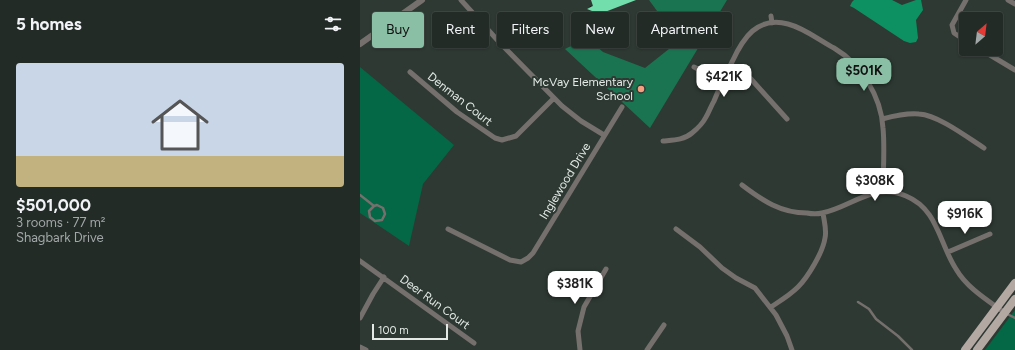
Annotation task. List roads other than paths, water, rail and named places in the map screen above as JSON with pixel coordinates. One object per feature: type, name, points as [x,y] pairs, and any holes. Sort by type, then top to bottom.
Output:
[{"type":"main road","points":[[965,350],[1015,283]]},
{"type":"main road","points":[[1005,313],[1006,306],[1015,293]]},
{"type":"main road","points":[[976,350],[1015,299]]},
{"type":"main road","points":[[976,350],[982,333],[996,315],[997,308]]},
{"type":"street","points":[[360,44],[422,0]]},
{"type":"street","points":[[461,0],[490,33],[554,98],[581,121],[604,136]]},
{"type":"street","points":[[959,36],[954,33],[952,29],[953,22],[966,0]]},
{"type":"street","points":[[1008,0],[1015,4]]},
{"type":"street","points":[[771,16],[772,23]]},
{"type":"street","points":[[663,142],[678,140],[691,134],[706,117],[722,81],[740,46],[749,33],[762,26],[772,23],[782,23],[794,26],[836,50],[860,71],[871,88],[878,103],[882,118],[883,192]]},
{"type":"street","points":[[992,56],[1015,70]]},
{"type":"street","points":[[730,66],[751,79],[787,119]]},
{"type":"street","points":[[694,67],[722,81]]},
{"type":"street","name":"Denman Court","points":[[410,72],[463,116],[494,138],[502,140],[516,136],[554,98]]},
{"type":"street","name":"Inglewood Drive","points":[[448,229],[508,259],[521,262],[528,258],[533,253],[622,107]]},
{"type":"street","points":[[882,118],[909,114],[930,116],[984,148]]},
{"type":"street","points":[[742,185],[761,199],[774,206],[788,212],[797,213],[823,213],[868,194],[892,192],[907,196],[931,215],[955,268],[964,281],[1005,313]]},
{"type":"street","points":[[771,307],[799,286],[806,278],[819,255],[825,239],[826,230],[823,213]]},
{"type":"street","points":[[676,230],[700,247],[722,268],[736,278],[755,288],[771,307],[787,336],[792,350]]},
{"type":"street","points":[[948,252],[990,234]]},
{"type":"street","name":"Deer Run Court","points":[[360,261],[474,343]]},
{"type":"street","points":[[580,350],[578,331],[584,307],[606,269]]},
{"type":"street","points":[[360,318],[384,277]]},
{"type":"street","points":[[647,350],[664,325]]},
{"type":"street","points":[[360,347],[366,350]]},
{"type":"lane","points":[[360,195],[374,206],[377,205],[383,208],[385,214],[382,220],[375,221],[370,217],[369,211],[374,206]]},
{"type":"lane","points":[[858,302],[868,309],[876,320],[898,336],[912,350]]},
{"type":"lane","points":[[1005,313],[1015,318]]},
{"type":"place","name":"McVay Elementary School","points":[[641,89]]}]
